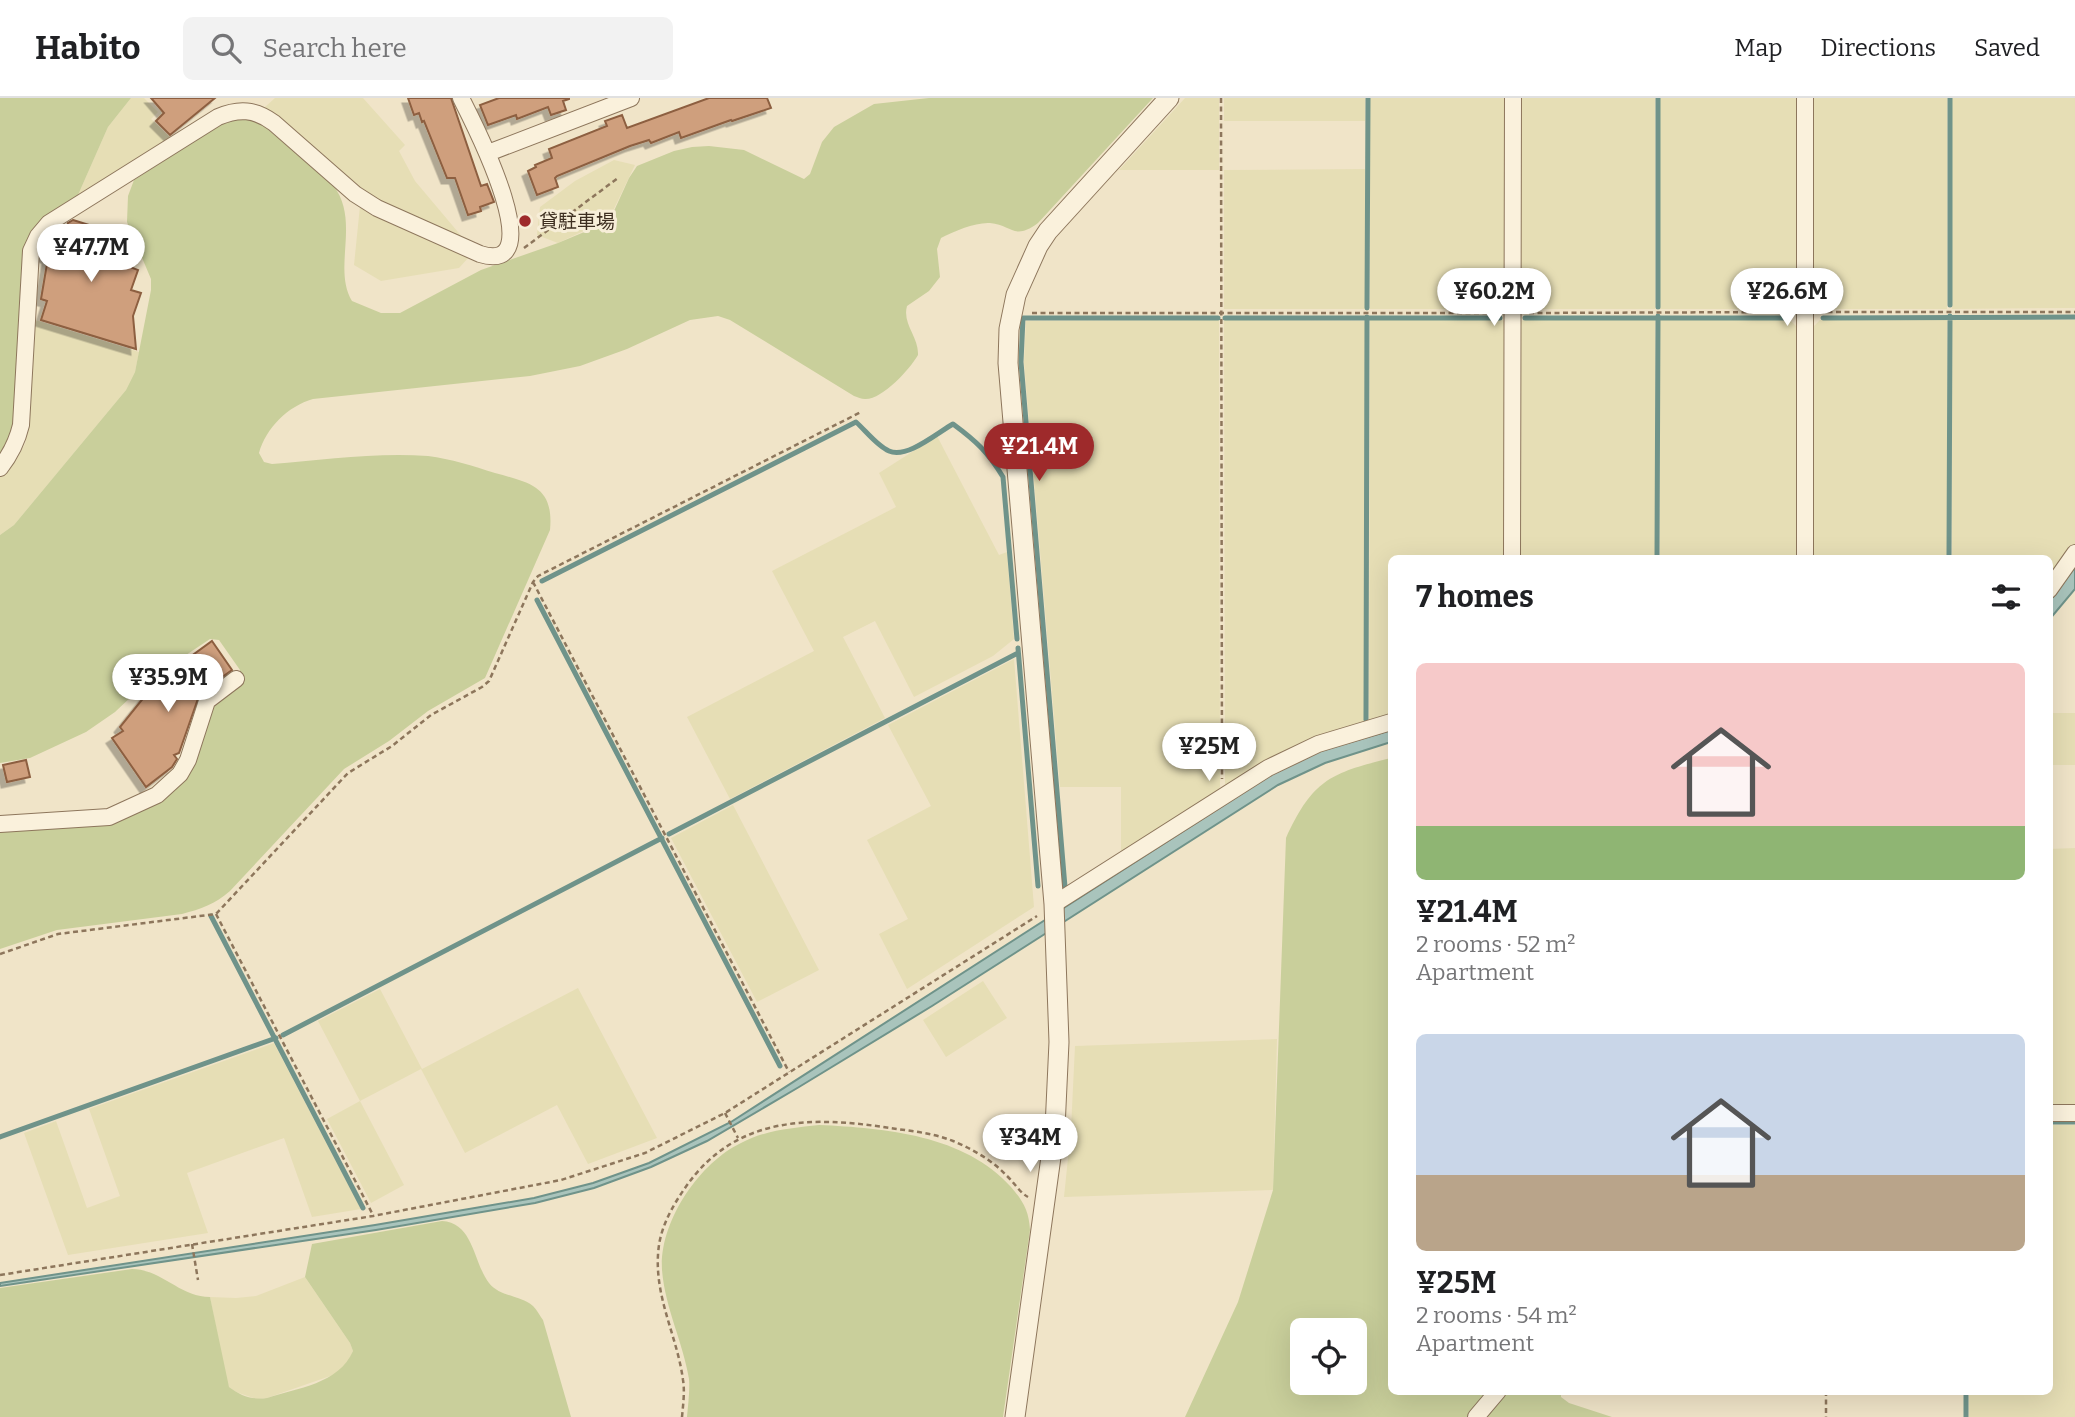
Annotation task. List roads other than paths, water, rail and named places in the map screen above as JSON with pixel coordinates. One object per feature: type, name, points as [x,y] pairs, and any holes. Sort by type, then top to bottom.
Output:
[{"type":"street","points":[[0,468],[18,441],[21,425],[31,251],[38,236],[50,223],[218,117],[232,111],[247,110],[262,114],[355,194],[377,208],[480,254],[490,257],[500,255],[508,249],[511,240],[504,200],[488,153],[461,98]]},
{"type":"street","points":[[488,153],[631,98]]},
{"type":"street","points":[[1016,1417],[1046,1203],[1058,1085],[1059,1042],[1055,915],[1009,363],[1012,313],[1025,270],[1048,231],[1169,98]]},
{"type":"street","points":[[1513,98],[1513,555]]},
{"type":"street","points":[[1805,98],[1805,555]]},
{"type":"street","points":[[2053,584],[2075,553]]},
{"type":"street","points":[[0,824],[109,817],[157,795],[169,785],[188,760],[207,701],[236,679]]},
{"type":"street","points":[[1055,915],[1222,796],[1293,755],[1343,735],[1388,723]]},
{"type":"street","points":[[2053,1113],[2075,1113]]},
{"type":"street","points":[[1476,1417],[1495,1395]]},
{"type":"water","points":[[2075,567],[2075,589],[2053,615],[2053,597]]},
{"type":"water","points":[[1388,731],[1388,743],[1325,763],[1278,785],[932,1006],[707,1141],[651,1167],[594,1188],[535,1203],[376,1230],[0,1286],[0,1283],[534,1198],[593,1183],[649,1163],[731,1122],[1272,774],[1320,751]]},
{"type":"waterway","points":[[1367,308],[1368,98]]},
{"type":"waterway","points":[[1658,98],[1658,307]]},
{"type":"waterway","points":[[1950,98],[1950,305]]},
{"type":"waterway","points":[[1657,555],[1658,316]]},
{"type":"waterway","points":[[1949,555],[1950,316]]},
{"type":"waterway","points":[[1366,720],[1367,317]]},
{"type":"waterway","points":[[1823,318],[2075,317]]},
{"type":"waterway","points":[[1065,887],[1021,362],[1023,318],[1218,318]]},
{"type":"waterway","points":[[1225,318],[1500,318]]},
{"type":"waterway","points":[[1525,318],[1788,318]]},
{"type":"waterway","points":[[542,581],[856,422],[880,446],[896,453],[913,448],[953,424],[981,448],[1003,477],[1017,639]]},
{"type":"waterway","points":[[537,600],[780,1066]]},
{"type":"waterway","points":[[1018,648],[1038,886]]},
{"type":"waterway","points":[[669,834],[1018,653]]},
{"type":"waterway","points":[[283,1035],[662,838]]},
{"type":"waterway","points":[[211,916],[363,1208]]},
{"type":"waterway","points":[[0,1137],[276,1038]]},
{"type":"waterway","points":[[2053,1122],[2075,1122]]},
{"type":"waterway","points":[[1966,1395],[1966,1417]]},
{"type":"place","name":"貸駐車場","points":[[525,221]]}]
